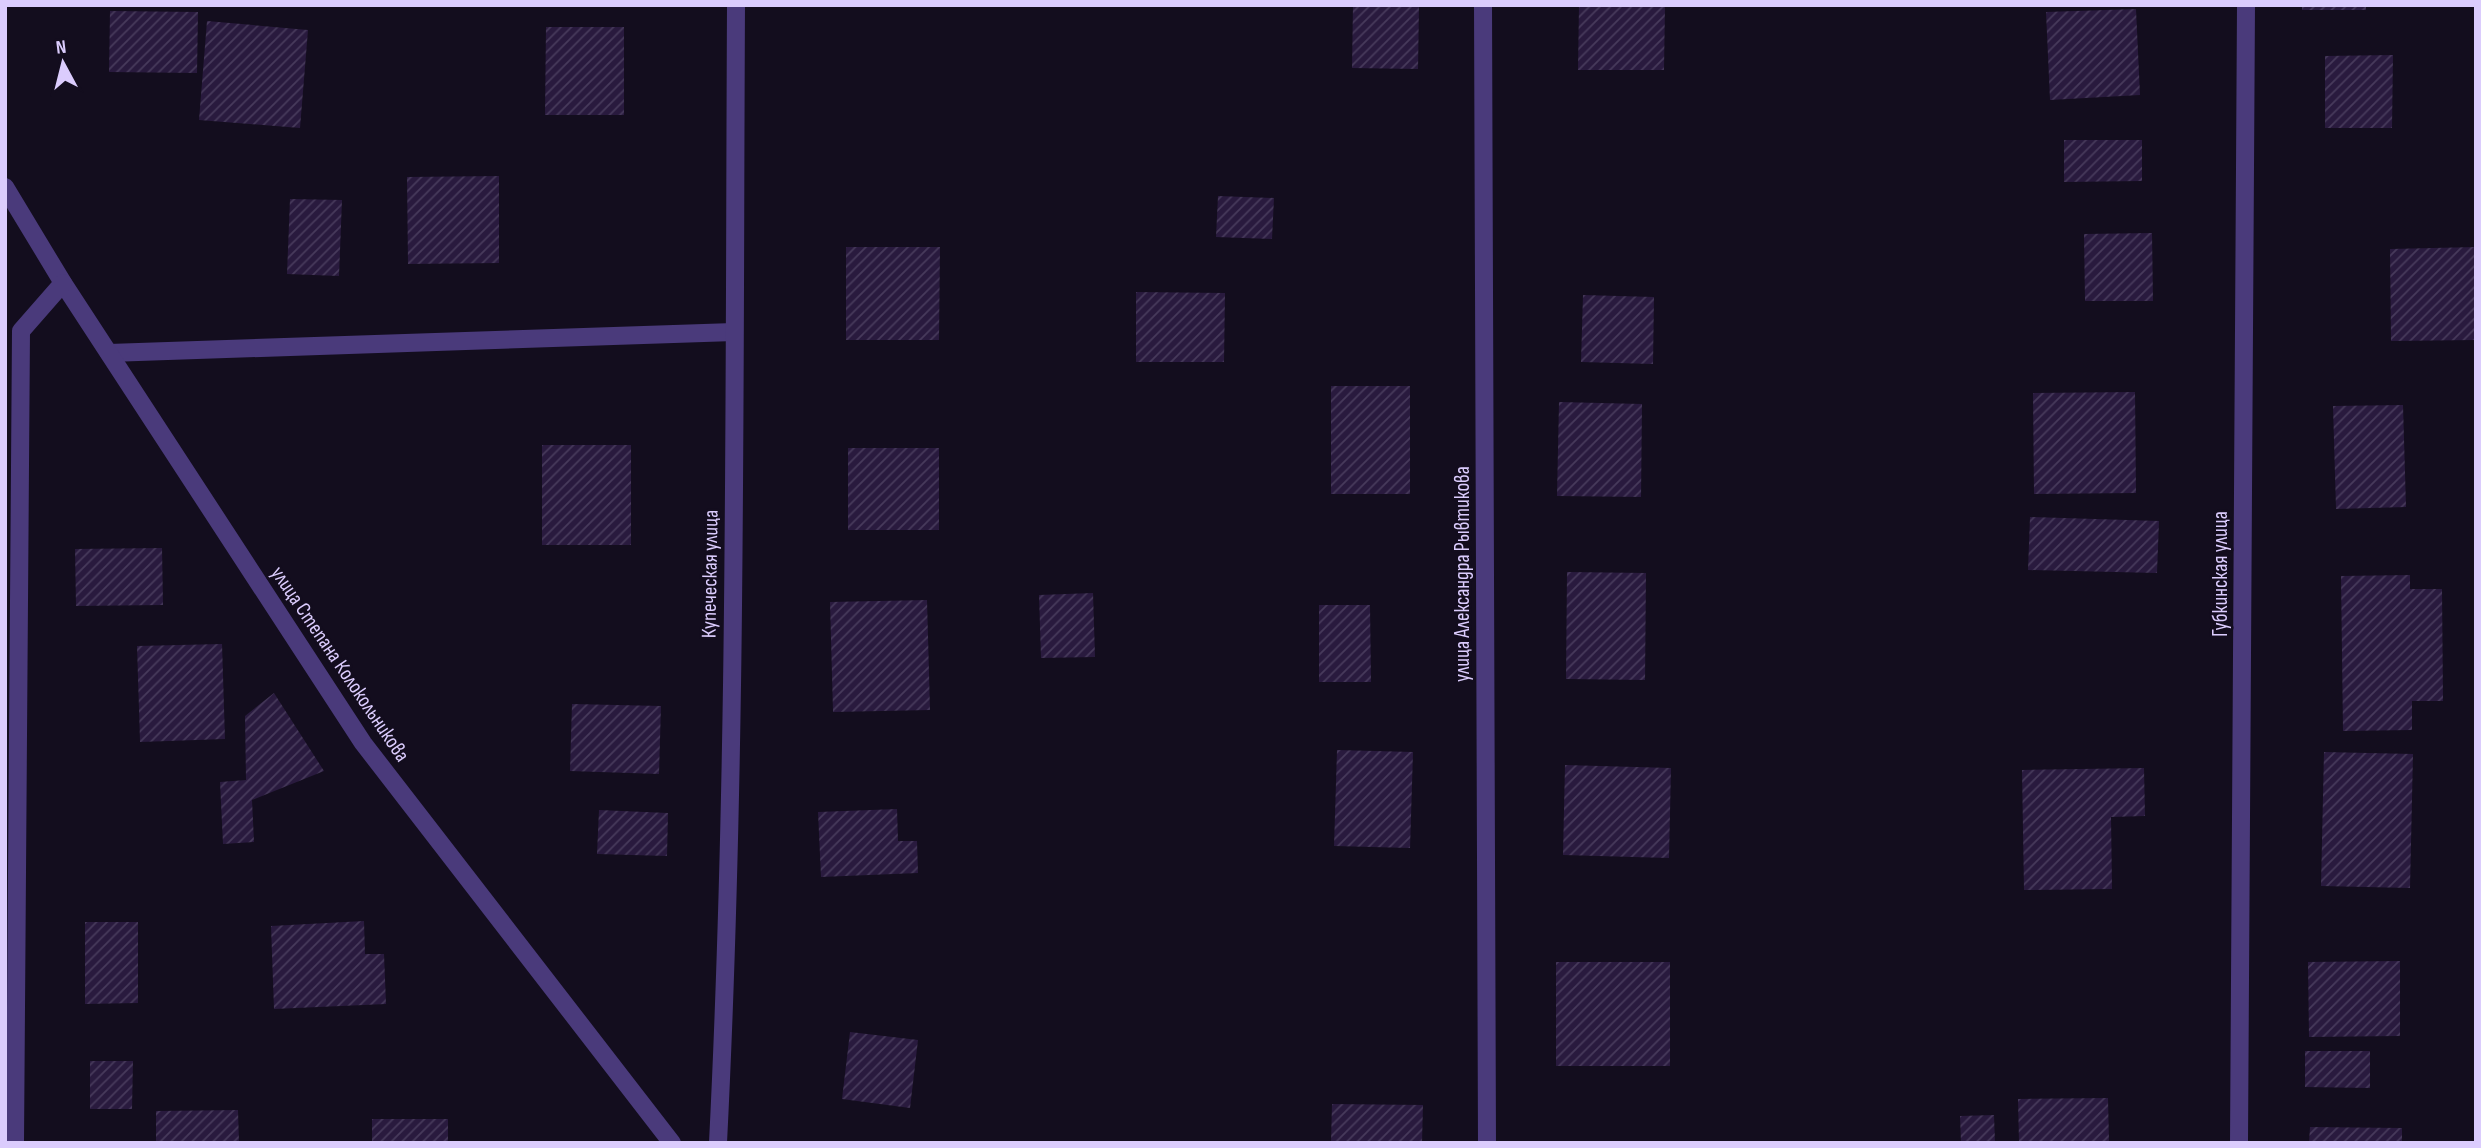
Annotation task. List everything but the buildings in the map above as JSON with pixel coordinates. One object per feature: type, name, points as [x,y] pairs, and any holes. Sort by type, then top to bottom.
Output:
[{"type":"street","name":"Купеческая улица","points":[[719,1143],[727,957],[736,5]]},
{"type":"street","name":"улица Александра Рывтикова","points":[[1483,5],[1487,1143]]},
{"type":"street","name":"Губкинская улица","points":[[2239,1143],[2246,5]]},
{"type":"street","name":"улица Степана Колокольникова","points":[[5,187],[63,283],[363,743],[672,1143]]},
{"type":"street","points":[[15,1143],[21,331],[63,283]]},
{"type":"street","points":[[109,353],[734,332]]}]
